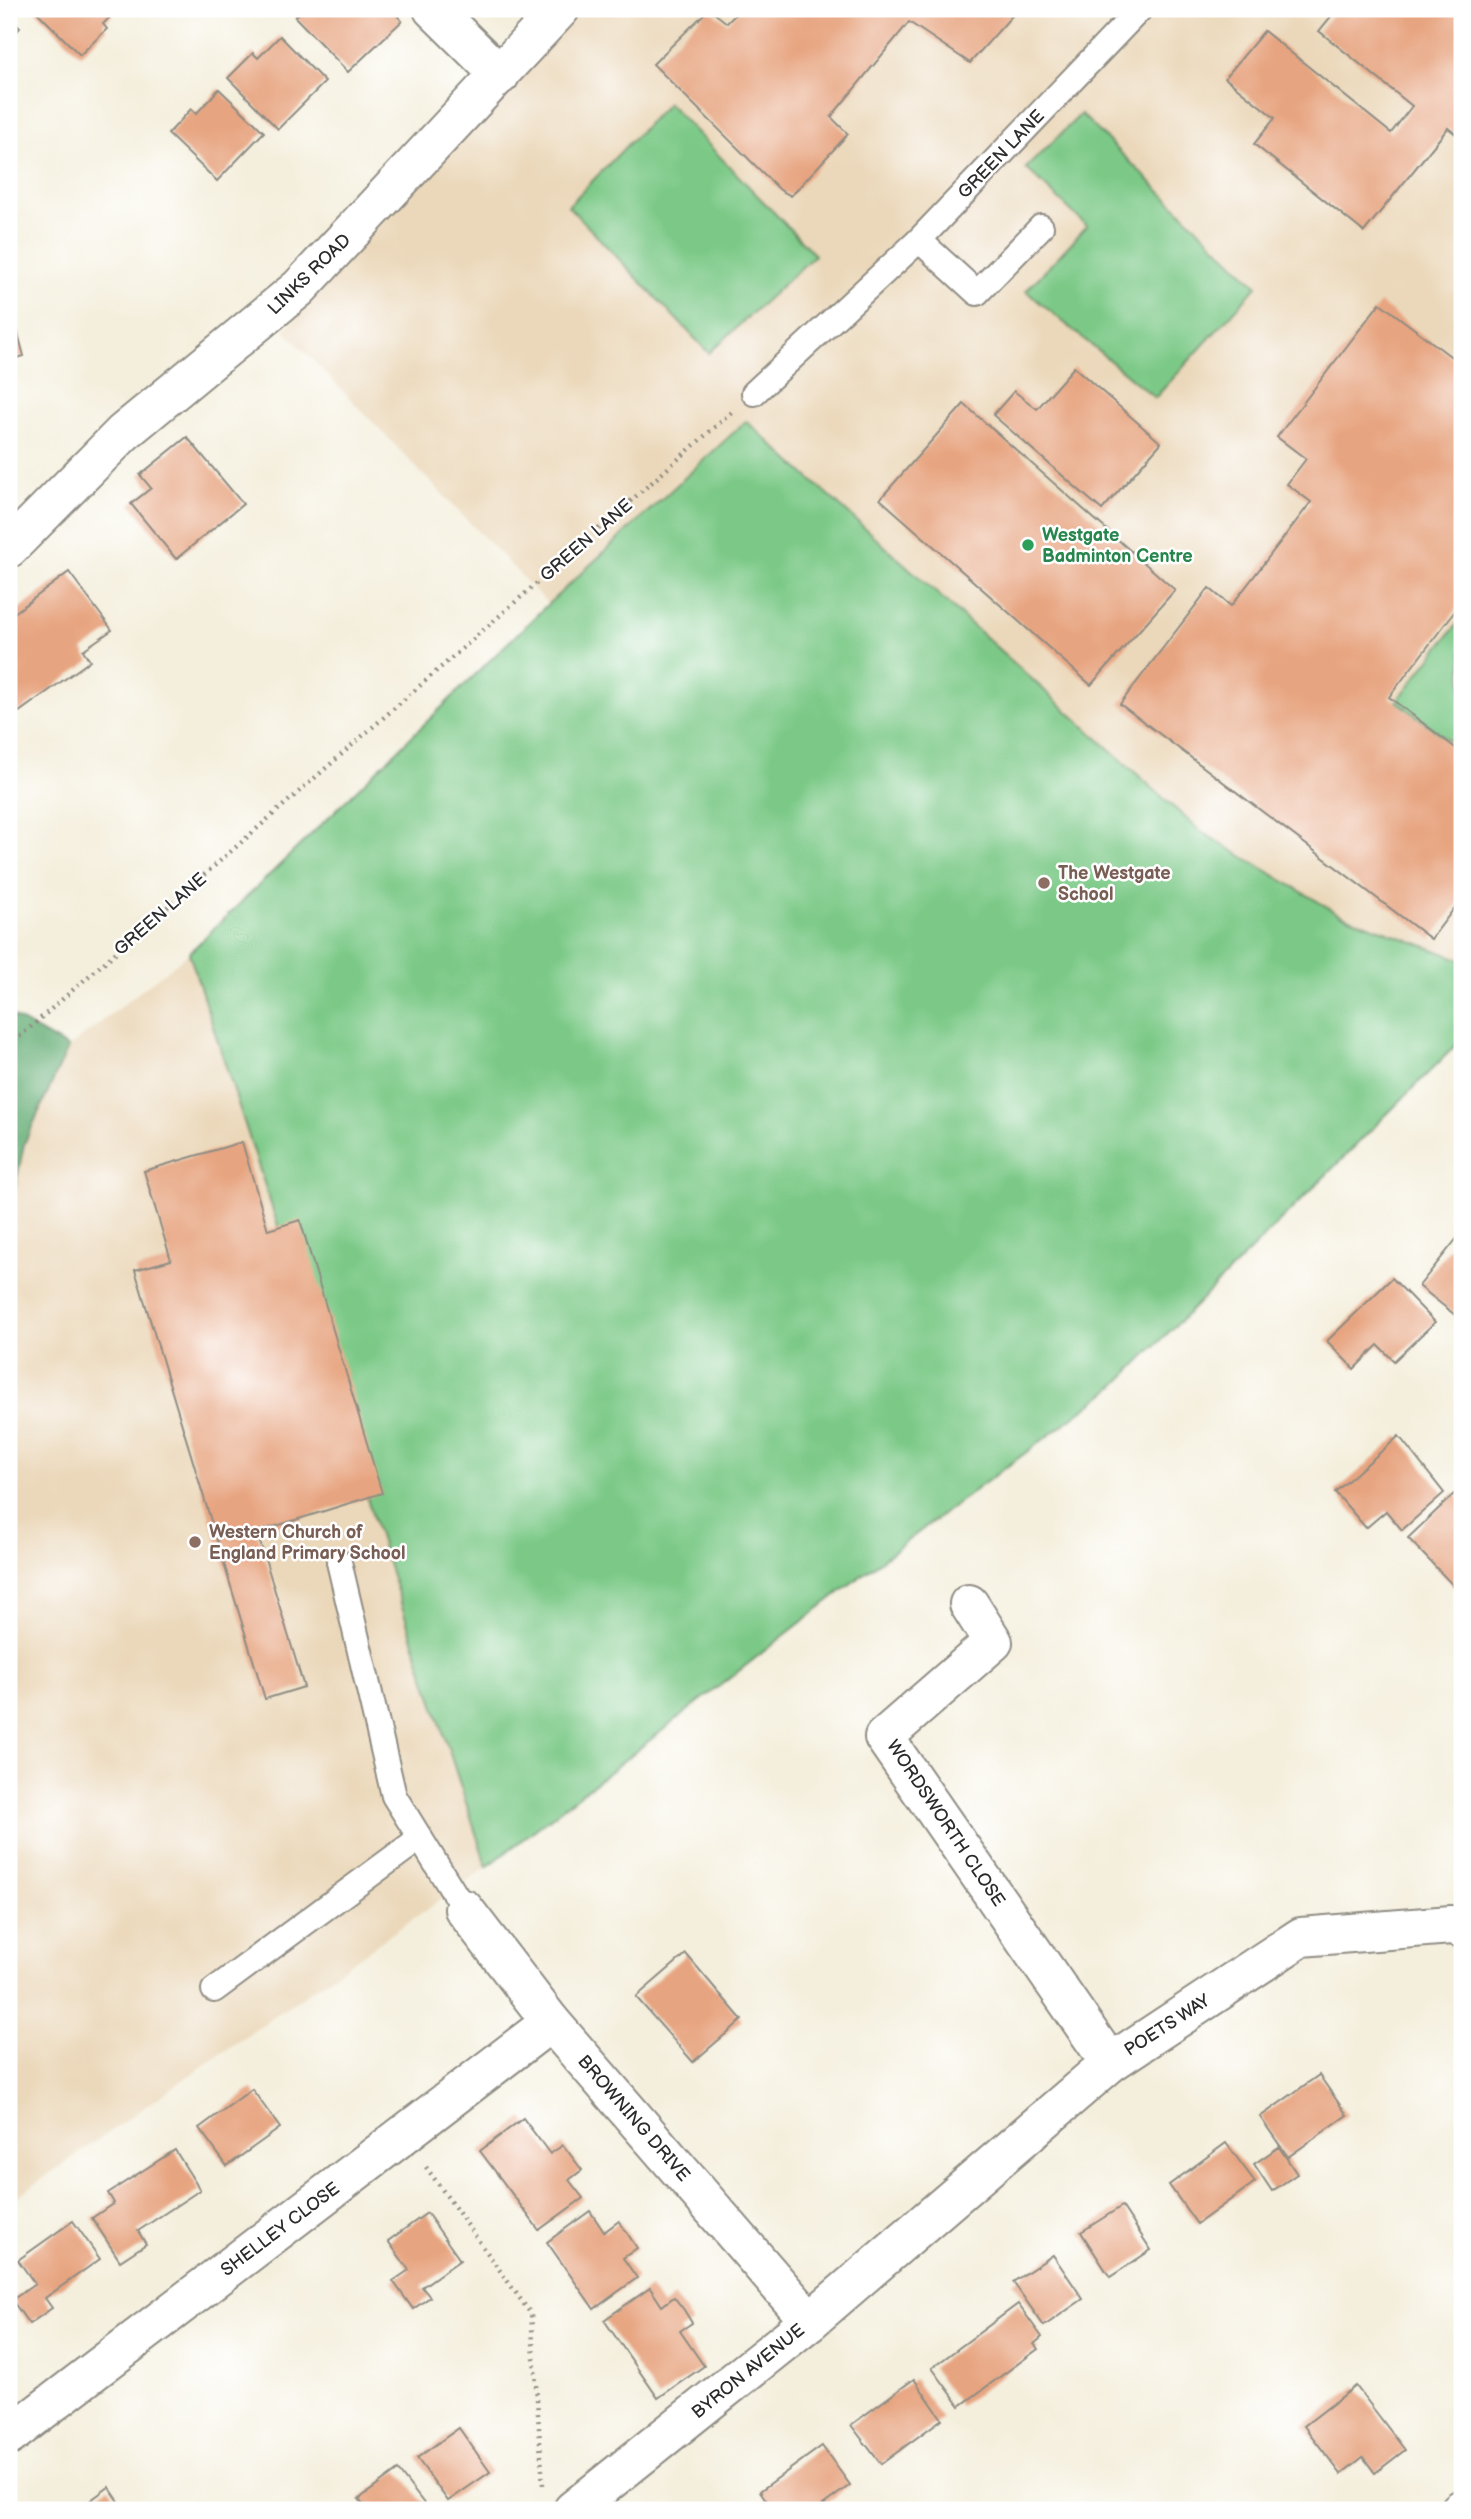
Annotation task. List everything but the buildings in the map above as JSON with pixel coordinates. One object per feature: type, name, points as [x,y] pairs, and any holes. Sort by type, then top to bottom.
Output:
[{"type":"street","points":[[433,9],[500,75]]},
{"type":"street","name":"LINKS ROAD","points":[[9,548],[123,433],[299,288],[560,9]]},
{"type":"street","name":"WORDSWORTH CLOSE","points":[[969,1604],[993,1642],[884,1737],[1110,2063]]},
{"type":"street","name":"BROWNING DRIVE","points":[[464,1909],[551,2022],[810,2321]]},
{"type":"street","name":"POETS WAY","points":[[918,2228],[1110,2063],[1301,1937],[1451,1925],[1462,1928]]},
{"type":"street","name":"SHELLEY CLOSE","points":[[9,2436],[551,2022]]},
{"type":"street","name":"BYRON AVENUE","points":[[559,2504],[810,2321],[918,2228]]},
{"type":"lane","name":"GREEN LANE","points":[[754,393],[919,240],[1140,9]]},
{"type":"lane","points":[[919,240],[977,293],[1041,227]]},
{"type":"lane","points":[[339,1562],[394,1796],[464,1909]]},
{"type":"lane","points":[[214,1990],[420,1838]]},
{"type":"path","name":"GREEN LANE","points":[[9,1046],[754,393]]},
{"type":"path","points":[[403,2135],[531,2314],[559,2504]]},
{"type":"shaded area","name":"The Westgate School","points":[[572,9],[1462,9],[1462,1039],[1115,1386],[568,726],[548,604],[284,330]]},
{"type":"shaded area","name":"Western Church of England Primary School","points":[[189,953],[487,1867],[12,2200],[9,2177],[9,1218],[24,1144],[68,1048]]},
{"type":"green space","points":[[668,103],[815,255],[709,353],[568,206]]},
{"type":"green space","points":[[1081,114],[1257,286],[1155,398],[1026,291],[1087,226],[1026,168]]},
{"type":"green space","points":[[746,421],[1200,831],[1339,914],[1462,960],[1462,1039],[1115,1386],[876,1564],[487,1867],[189,953],[548,604]]},
{"type":"green space","points":[[1462,618],[1462,751],[1397,701]]},
{"type":"green space","points":[[9,1014],[68,1048],[24,1144],[9,1218]]},
{"type":"place","name":"Westgate Badminton Centre","points":[[1028,545]]},
{"type":"place","name":"The Westgate School","points":[[1044,883]]},
{"type":"place","name":"Western Church of England Primary School","points":[[195,1542]]}]
